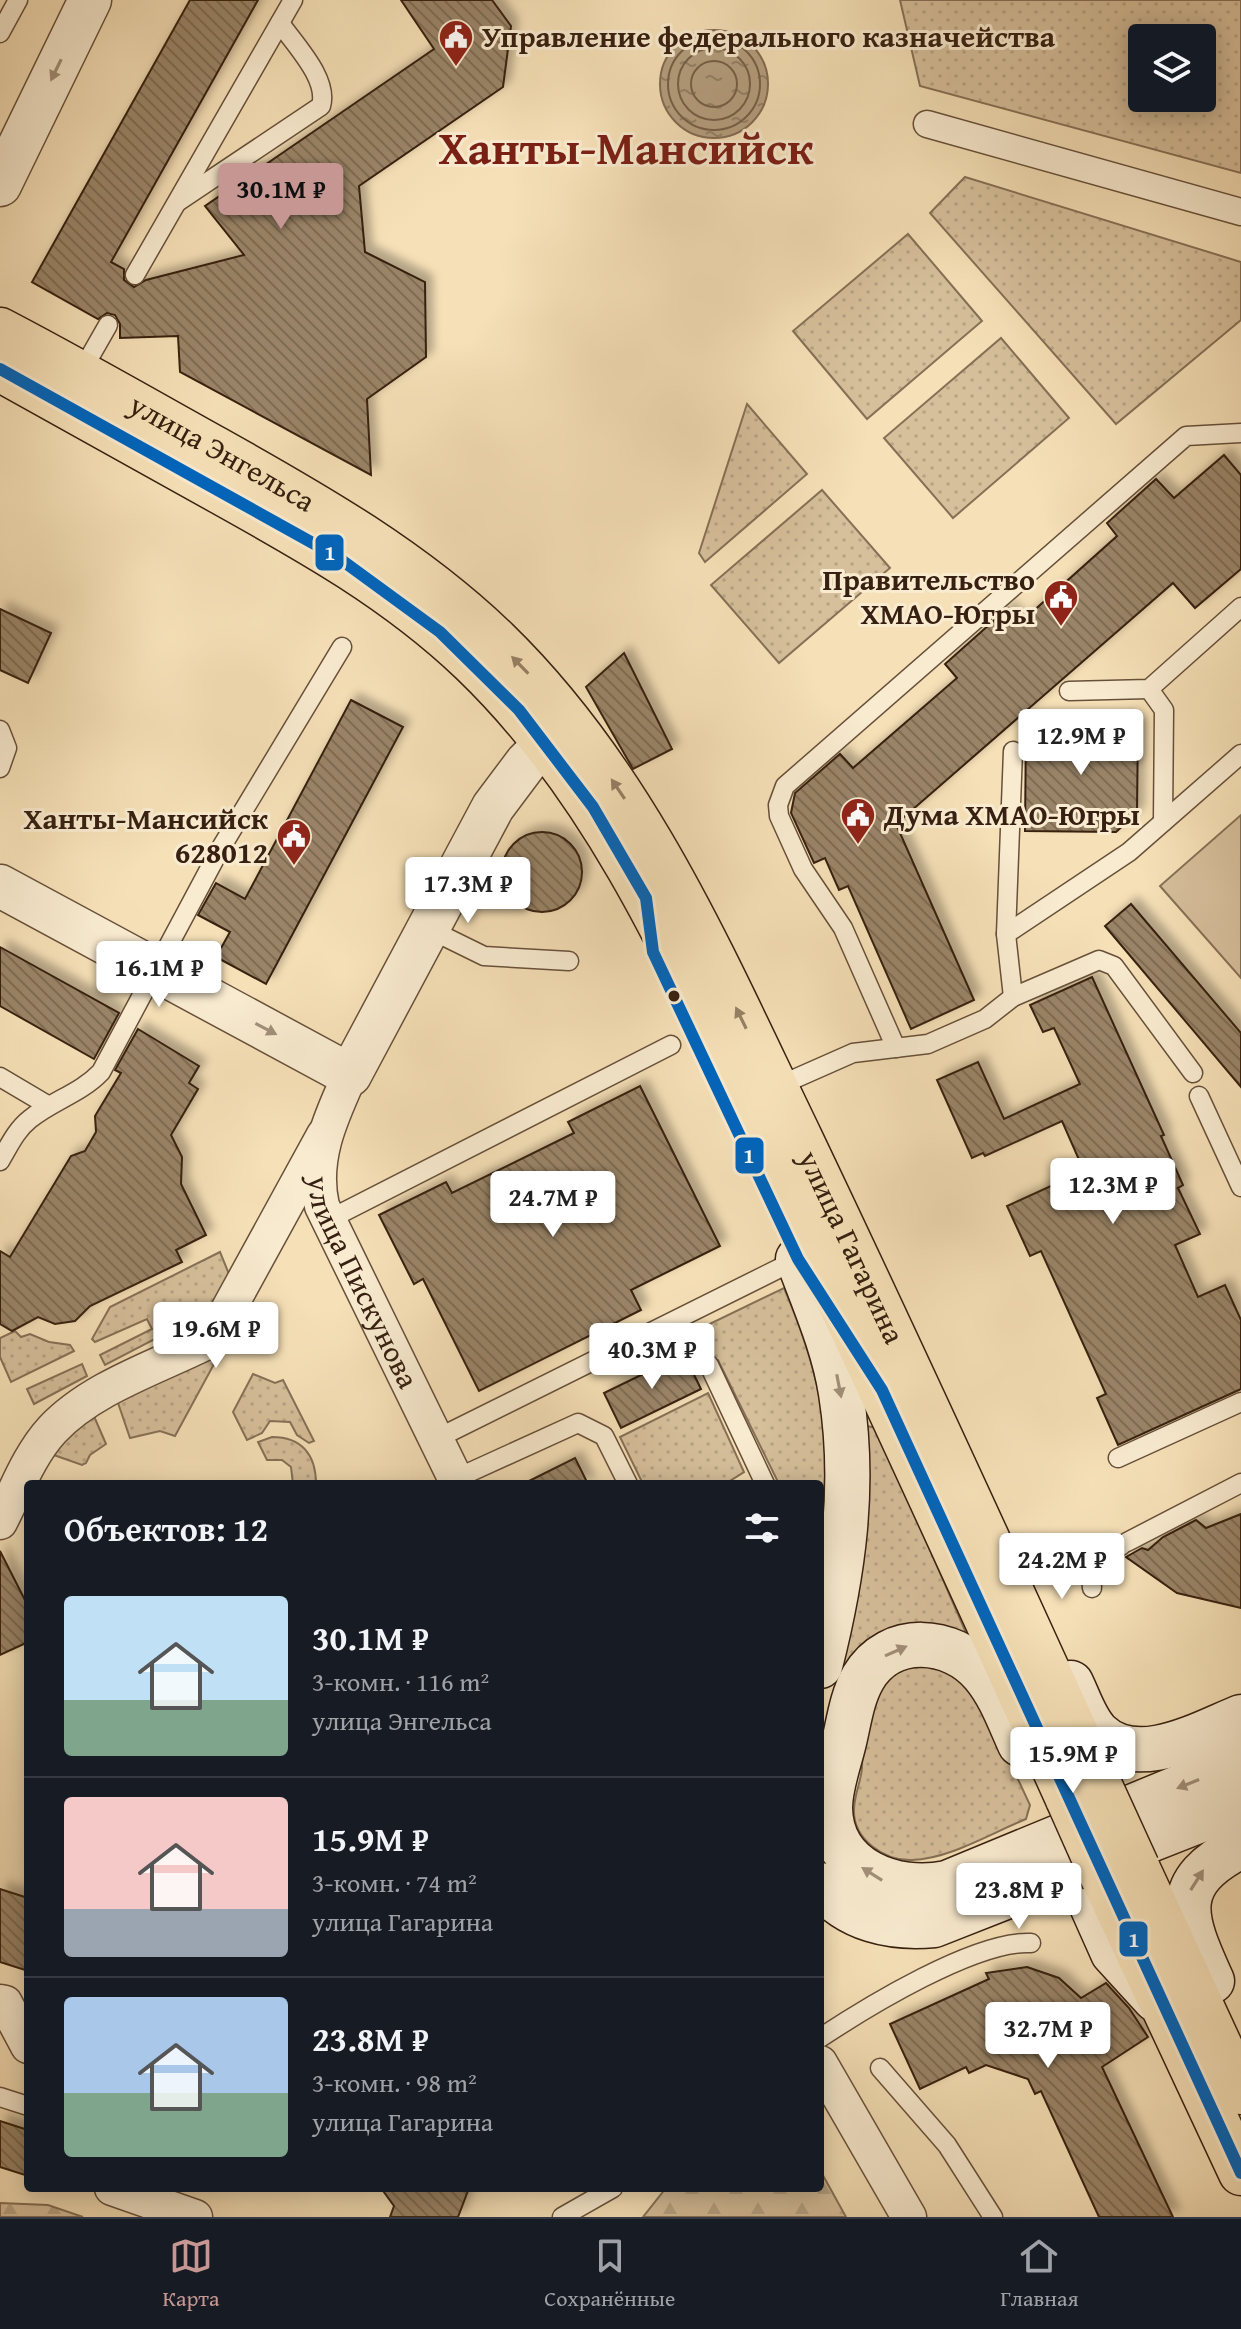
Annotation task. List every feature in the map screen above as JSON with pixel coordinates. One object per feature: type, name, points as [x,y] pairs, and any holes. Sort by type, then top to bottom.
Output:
[{"type":"main road","name":"улица Энгельса","points":[[0,330],[317,506],[387,551],[493,638],[559,734]]},
{"type":"main road","name":"улица Энгельса","points":[[0,369],[288,529],[365,576],[559,734]]},
{"type":"main road","name":"улица Гагарина","points":[[559,734],[593,807],[763,1101]]},
{"type":"main road","name":"улица Гагарина","points":[[559,734],[619,789],[677,886],[763,1101],[898,1382],[1098,1828],[1241,2092]]},
{"type":"main road","points":[[646,898],[653,952],[798,1259],[828,1344],[841,1393],[848,1486],[841,1575],[824,1649]]},
{"type":"main road","points":[[763,1101],[798,1259],[898,1382],[968,1461],[1092,1726],[1119,1745],[1157,1748],[1241,1717]]},
{"type":"main road","name":"улица Гагарина","points":[[898,1382],[1007,1581],[1162,2006],[1241,2173]]},
{"type":"main road","points":[[1007,1581],[1060,1659]]},
{"type":"main road","points":[[1098,1828],[997,1692],[960,1653],[931,1644],[894,1651],[864,1675],[857,1691],[830,1808],[838,1839],[862,1868],[887,1883],[906,1887],[947,1883],[1098,1828],[1241,1762]]},
{"type":"main road","points":[[824,1889],[843,1906],[887,1925],[934,1925],[1098,1828],[1241,1804]]},
{"type":"main road","points":[[1241,1846],[1207,1866],[1196,1878],[1188,1897],[1187,1916],[1191,1934],[1241,2046]]},
{"type":"street","points":[[0,185],[90,0]]},
{"type":"street","points":[[927,124],[1241,212]]},
{"type":"street","points":[[0,886],[350,1075],[493,807],[526,763],[559,734]]},
{"type":"street","name":"улица Пискунова","points":[[350,1075],[324,1135],[318,1182],[330,1228],[456,1480]]},
{"type":"street","points":[[0,1522],[37,1450],[66,1418],[91,1400],[203,1344],[216,1332],[272,1236],[324,1135]]},
{"type":"street","points":[[272,1236],[281,1226],[301,1220],[330,1228]]},
{"type":"street","points":[[11,2006],[24,2037]]},
{"type":"street","points":[[824,2070],[909,2217]]},
{"type":"street","points":[[123,2192],[195,2217]]},
{"type":"lane","points":[[0,33],[18,0]]},
{"type":"lane","points":[[135,275],[293,0]]},
{"type":"lane","points":[[177,203],[321,106],[324,96],[321,83],[280,23]]},
{"type":"lane","points":[[80,374],[108,325]]},
{"type":"lane","points":[[896,1048],[843,928],[803,869],[779,816],[780,795],[785,786],[1186,436],[1241,433]]},
{"type":"lane","points":[[1069,691],[1149,689],[1241,607]]},
{"type":"lane","points":[[0,1161],[19,1129],[49,1106],[92,1082],[101,1072],[219,851],[342,647]]},
{"type":"lane","points":[[1149,689],[1164,710],[1163,822]]},
{"type":"lane","points":[[0,730],[7,748],[0,768]]},
{"type":"lane","points":[[1013,751],[1006,934],[1013,997]]},
{"type":"lane","points":[[1006,934],[1129,852],[1241,754]]},
{"type":"lane","points":[[429,929],[484,956],[569,961]]},
{"type":"lane","points":[[763,1101],[853,1053],[928,1044],[985,1019],[1013,997],[1090,962],[1107,961],[1193,1073]]},
{"type":"lane","points":[[330,1228],[671,1045]]},
{"type":"lane","points":[[0,1077],[49,1106]]},
{"type":"lane","points":[[1199,1096],[1241,1187]]},
{"type":"lane","points":[[436,1439],[798,1259]]},
{"type":"lane","points":[[709,1365],[757,1480]]},
{"type":"lane","points":[[1118,1458],[1241,1402]]},
{"type":"lane","points":[[458,1480],[578,1423],[604,1436],[626,1480]]},
{"type":"lane","points":[[1092,1588],[1090,1565],[1241,1483]]},
{"type":"lane","points":[[824,2035],[862,2010],[954,1964],[1000,1945],[1031,1943]]},
{"type":"lane","points":[[880,2068],[947,2145],[993,2217]]},
{"type":"lane","points":[[0,2097],[24,2105]]},
{"type":"lane","points":[[562,2217],[606,2192]]},
{"type":"green space","points":[[900,0],[1241,0],[1241,173],[920,86]]},
{"type":"green space","points":[[965,177],[1241,262],[1241,320],[1116,424],[930,213]]},
{"type":"green space","points":[[908,234],[982,321],[867,419],[793,331]]},
{"type":"green space","points":[[1001,338],[1069,418],[953,518],[884,438]]},
{"type":"green space","points":[[747,404],[807,474],[705,562],[699,553]]},
{"type":"green space","points":[[822,490],[890,568],[779,663],[711,585]]},
{"type":"green space","points":[[1241,815],[1241,978],[1160,886]]},
{"type":"green space","points":[[220,1252],[231,1279],[205,1313],[105,1365],[100,1355],[152,1329],[147,1319],[95,1342],[92,1339],[110,1307]]},
{"type":"green space","points":[[784,1288],[808,1351],[822,1410],[825,1439],[824,1502],[824,1480],[777,1480],[718,1360],[701,1354],[691,1333]]},
{"type":"green space","points":[[15,1331],[21,1337],[30,1334],[49,1342],[70,1345],[74,1351],[11,1382],[0,1357],[0,1338]]},
{"type":"green space","points":[[215,1352],[220,1353],[175,1436],[160,1431],[130,1438],[117,1400]]},
{"type":"green space","points":[[82,1364],[87,1376],[34,1404],[27,1389]]},
{"type":"green space","points":[[253,1374],[275,1383],[283,1380],[314,1441],[309,1443],[297,1435],[290,1422],[270,1421],[262,1433],[247,1440],[233,1412]]},
{"type":"green space","points":[[708,1393],[744,1472],[731,1480],[641,1480],[620,1437]]},
{"type":"green space","points":[[93,1414],[106,1444],[82,1465],[51,1454]]},
{"type":"green space","points":[[868,1426],[875,1428],[880,1435],[967,1635],[840,1669]]},
{"type":"green space","points":[[272,1437],[299,1444],[310,1456],[316,1480],[293,1480],[291,1467],[282,1460],[267,1460],[258,1442]]},
{"type":"green space","points":[[931,1659],[975,1687],[1030,1805],[1026,1819],[970,1844],[926,1859],[901,1859],[872,1846],[855,1821],[854,1804],[861,1773],[864,1732],[873,1694],[886,1675],[901,1667]]},
{"type":"green space","points":[[824,2177],[846,2217],[643,2217],[663,2192],[824,2192]]},
{"type":"green space","points":[[0,2203],[48,2205],[83,2217],[0,2217]]},
{"type":"water","points":[[714,30],[744,39],[752,46],[759,54],[768,84],[759,114],[752,122],[744,129],[714,138],[684,129],[676,122],[669,114],[660,84],[669,54],[676,46],[684,39]]},
{"type":"building","points":[[190,0],[258,0],[111,262],[124,269],[124,280],[134,287],[146,280],[244,255],[205,206],[434,49],[401,0],[492,0],[511,26],[503,87],[359,186],[365,252],[425,282],[426,357],[367,399],[371,475],[180,372],[178,336],[120,338],[120,324],[115,315],[107,313],[98,319],[32,282]]},
{"type":"building","points":[[1224,455],[1241,475],[1241,569],[1195,608],[1173,583],[896,824],[974,1000],[911,1029],[848,886],[839,890],[825,858],[814,863],[791,813],[795,793],[840,754],[853,768],[957,678],[945,664],[1008,608],[1021,622],[1117,536],[1107,523],[1156,479],[1174,498]]},
{"type":"building","points":[[0,609],[51,633],[28,683],[0,670]]},
{"type":"building","points":[[624,653],[672,749],[633,769],[586,687]]},
{"type":"building","points":[[351,700],[403,727],[266,984],[216,957],[230,932],[198,915],[216,883],[245,899]]},
{"type":"building","points":[[1026,723],[1138,725],[1137,813],[1116,832],[1025,831]]},
{"type":"building","points":[[542,832],[557,835],[570,844],[579,857],[582,872],[579,887],[570,900],[557,909],[542,912],[527,909],[514,900],[505,887],[502,872],[505,857],[514,844],[527,835]]},
{"type":"building","points":[[1131,904],[1241,1033],[1241,1087],[1105,926]]},
{"type":"building","points":[[0,947],[119,1013],[94,1059],[0,1006]]},
{"type":"building","points":[[1092,977],[1164,1135],[1161,1136],[1183,1185],[1178,1188],[1200,1234],[1175,1245],[1198,1297],[1225,1285],[1241,1320],[1241,1389],[1118,1445],[1097,1398],[1106,1394],[1041,1251],[1030,1256],[1007,1206],[1084,1171],[1062,1121],[985,1156],[983,1153],[972,1158],[937,1080],[978,1062],[1004,1119],[1080,1084],[1054,1028],[1043,1032],[1030,1005]]},
{"type":"building","points":[[138,1029],[199,1066],[189,1083],[198,1089],[171,1135],[182,1157],[181,1184],[206,1235],[176,1250],[182,1262],[90,1306],[75,1321],[55,1324],[38,1317],[12,1331],[0,1324],[0,1251],[10,1257],[71,1156],[85,1151],[96,1132],[95,1116],[121,1073],[115,1070]]},
{"type":"building","points":[[640,1086],[720,1246],[631,1290],[641,1310],[479,1391],[423,1279],[414,1284],[379,1215],[446,1182],[452,1193],[574,1133],[568,1122]]},
{"type":"building","points":[[684,1354],[701,1389],[621,1428],[604,1393]]},
{"type":"building","points":[[575,1458],[586,1480],[531,1480]]},
{"type":"building","points":[[1241,1514],[1241,1608],[1177,1593],[1126,1557],[1142,1548],[1148,1550],[1163,1537],[1196,1520],[1206,1528]]},
{"type":"building","points":[[0,1551],[24,1598],[24,1644],[0,1655]]},
{"type":"building","points":[[0,1889],[24,1897],[24,1970],[0,1962]]},
{"type":"building","points":[[1027,1967],[1059,1978],[1081,1998],[1106,1983],[1129,2008],[1148,2037],[1102,2067],[1173,2217],[1099,2217],[1041,2091],[1035,2094],[1028,2079],[986,2065],[969,2073],[966,2067],[920,2089],[890,2024],[989,1979],[986,1973]]},
{"type":"building","points":[[0,2121],[24,2129],[24,2175],[0,2167]]},
{"type":"building","points":[[384,2192],[467,2192],[458,2217],[390,2217],[394,2206]]},
{"type":"transit line","name":"1","points":[[0,369],[336,556],[440,632],[519,710],[593,807],[646,898],[653,952],[798,1259],[882,1390],[1241,2173]]},
{"type":"place","name":"Управление федерального казначейства","points":[[456,68]]},
{"type":"place","name":"Правительство ХМАО-Югры","points":[[1061,628]]},
{"type":"place","name":"Дума ХМАО-Югры","points":[[858,846]]},
{"type":"place","name":"Ханты-Мансийск 628012","points":[[294,867]]},
{"type":"district","name":"Ханты-Мансийск","points":[[626,148]]}]
